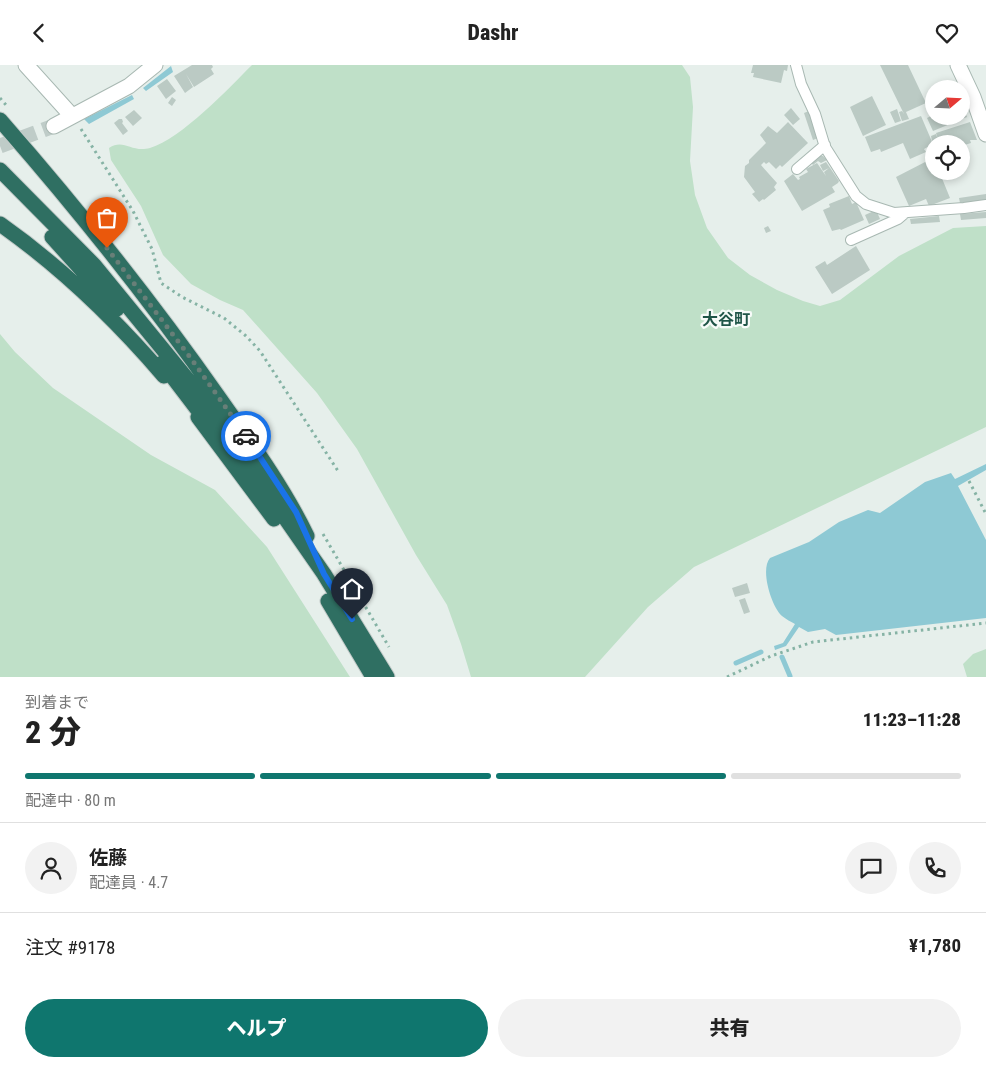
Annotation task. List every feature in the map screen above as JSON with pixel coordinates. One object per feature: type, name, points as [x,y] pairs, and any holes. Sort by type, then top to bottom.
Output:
[{"type":"highway","points":[[0,120],[58,185],[202,373],[244,432],[296,512],[324,574]]},
{"type":"highway","points":[[0,170],[94,265],[198,391],[324,574],[387,677]]},
{"type":"highway","points":[[0,184],[85,272],[142,338],[194,405],[262,498],[316,581],[373,677]]},
{"type":"highway","points":[[0,224],[29,244],[68,278],[148,357],[188,405],[282,530]]},
{"type":"street","points":[[26,65],[72,117]]},
{"type":"street","points":[[54,126],[129,86],[155,65]]},
{"type":"street","points":[[958,65],[973,97],[986,134]]},
{"type":"lane","points":[[796,65],[801,84],[815,114],[824,145],[856,197],[866,204],[894,213],[964,209],[986,205]]},
{"type":"lane","points":[[796,169],[824,145]]},
{"type":"lane","points":[[851,240],[898,219],[905,213]]},
{"type":"path","points":[[72,117],[133,211],[152,249],[161,283],[182,297],[224,318],[246,335],[260,351],[338,471]]},
{"type":"path","points":[[969,481],[986,514]]},
{"type":"path","points":[[726,677],[771,656],[813,642],[986,623]]},
{"type":"green space","points":[[252,65],[682,65],[690,77],[693,107],[690,161],[695,195],[707,228],[728,258],[750,275],[777,290],[820,306],[840,300],[899,256],[953,228],[986,226],[986,427],[694,567],[648,607],[585,677],[471,677],[447,605],[416,555],[357,449],[317,393],[243,310],[191,284],[163,255],[141,206],[111,160],[109,148],[114,145],[119,144],[138,149],[150,148],[176,134],[204,112]]},
{"type":"green space","points":[[0,334],[15,352],[53,388],[151,455],[215,490],[267,547],[350,677],[0,677]]},
{"type":"green space","points":[[986,649],[986,677],[967,677],[963,664],[973,654]]},
{"type":"water","points":[[171,66],[173,72],[146,91],[143,88]]},
{"type":"water","points":[[132,95],[134,99],[89,124],[84,119]]},
{"type":"water","points":[[986,464],[986,470],[958,486],[986,540],[986,618],[836,635],[825,629],[808,632],[799,627],[786,646],[775,650],[774,646],[783,643],[795,624],[782,616],[774,604],[768,587],[766,570],[770,558],[809,542],[839,522],[868,510],[880,513],[925,482],[951,473],[955,479]]},
{"type":"building","points":[[192,65],[212,65],[211,69],[214,74],[194,87],[186,74],[193,87],[185,93],[174,76]]},
{"type":"building","points":[[753,65],[788,65],[787,71],[784,70],[781,83],[753,77],[754,73],[751,73]]},
{"type":"building","points":[[880,65],[908,65],[925,103],[906,112],[909,119],[902,121],[899,112],[902,111],[904,114]]},
{"type":"building","points":[[167,79],[176,91],[166,99],[157,86]]},
{"type":"building","points":[[872,96],[886,125],[863,136],[850,107]]},
{"type":"building","points":[[172,97],[176,100],[172,106],[168,103]]},
{"type":"building","points":[[791,108],[800,119],[793,125],[784,115]]},
{"type":"building","points":[[897,109],[901,121],[895,123],[890,112]]},
{"type":"building","points":[[134,110],[142,118],[133,126],[125,117]]},
{"type":"building","points":[[809,111],[818,138],[813,140],[804,113]]},
{"type":"building","points":[[921,116],[929,135],[925,135],[925,152],[910,159],[903,143],[881,152],[880,149],[871,152],[865,137]]},
{"type":"building","points":[[122,119],[122,123],[128,131],[123,135],[114,123]]},
{"type":"building","points":[[788,122],[808,143],[782,167],[780,165],[776,169],[769,162],[766,164],[764,162],[761,165],[777,183],[774,187],[776,190],[759,202],[752,194],[755,192],[744,177],[745,166],[766,143],[760,135],[768,126],[777,133]]},
{"type":"building","points":[[970,122],[977,140],[970,140],[970,135],[937,135],[936,133],[961,125],[970,125]]},
{"type":"building","points":[[930,125],[948,125],[933,131]]},
{"type":"building","points":[[816,156],[823,156],[827,160],[821,163],[818,161],[813,165],[810,161]]},
{"type":"building","points":[[826,162],[839,181],[832,187],[835,192],[802,211],[784,181],[793,174],[798,180],[800,179],[799,177],[808,172],[806,169],[817,163],[826,176],[824,172],[829,168],[823,171],[820,165]]},
{"type":"building","points":[[925,162],[925,180],[943,180],[950,198],[929,206],[926,199],[909,206],[896,177]]},
{"type":"building","points":[[986,194],[986,200],[960,203],[959,198]]},
{"type":"building","points":[[849,196],[852,204],[856,202],[864,220],[841,230],[832,231],[823,210],[830,207],[829,204]]},
{"type":"building","points":[[876,210],[880,219],[869,224],[865,215]]},
{"type":"building","points":[[986,212],[986,218],[961,220],[960,214]]},
{"type":"building","points":[[939,216],[940,222],[911,224],[910,219]]},
{"type":"building","points":[[768,226],[771,231],[766,233],[764,228]]},
{"type":"building","points":[[856,246],[870,270],[832,294],[815,267],[825,261],[827,265]]},
{"type":"building","points":[[747,583],[750,593],[735,597],[732,588]]},
{"type":"building","points":[[745,598],[750,612],[744,614],[739,600]]},
{"type":"waterway","points":[[736,663],[761,652]]},
{"type":"waterway","points":[[782,657],[790,676]]},
{"type":"tunnel","points":[[0,146],[54,126]]},
{"type":"way so far","points":[[107,248],[156,311],[246,436]]},
{"type":"district","name":"大谷町","points":[[726,319]]},
{"type":"route","points":[[246,436],[296,512],[324,574],[352,619]]}]
